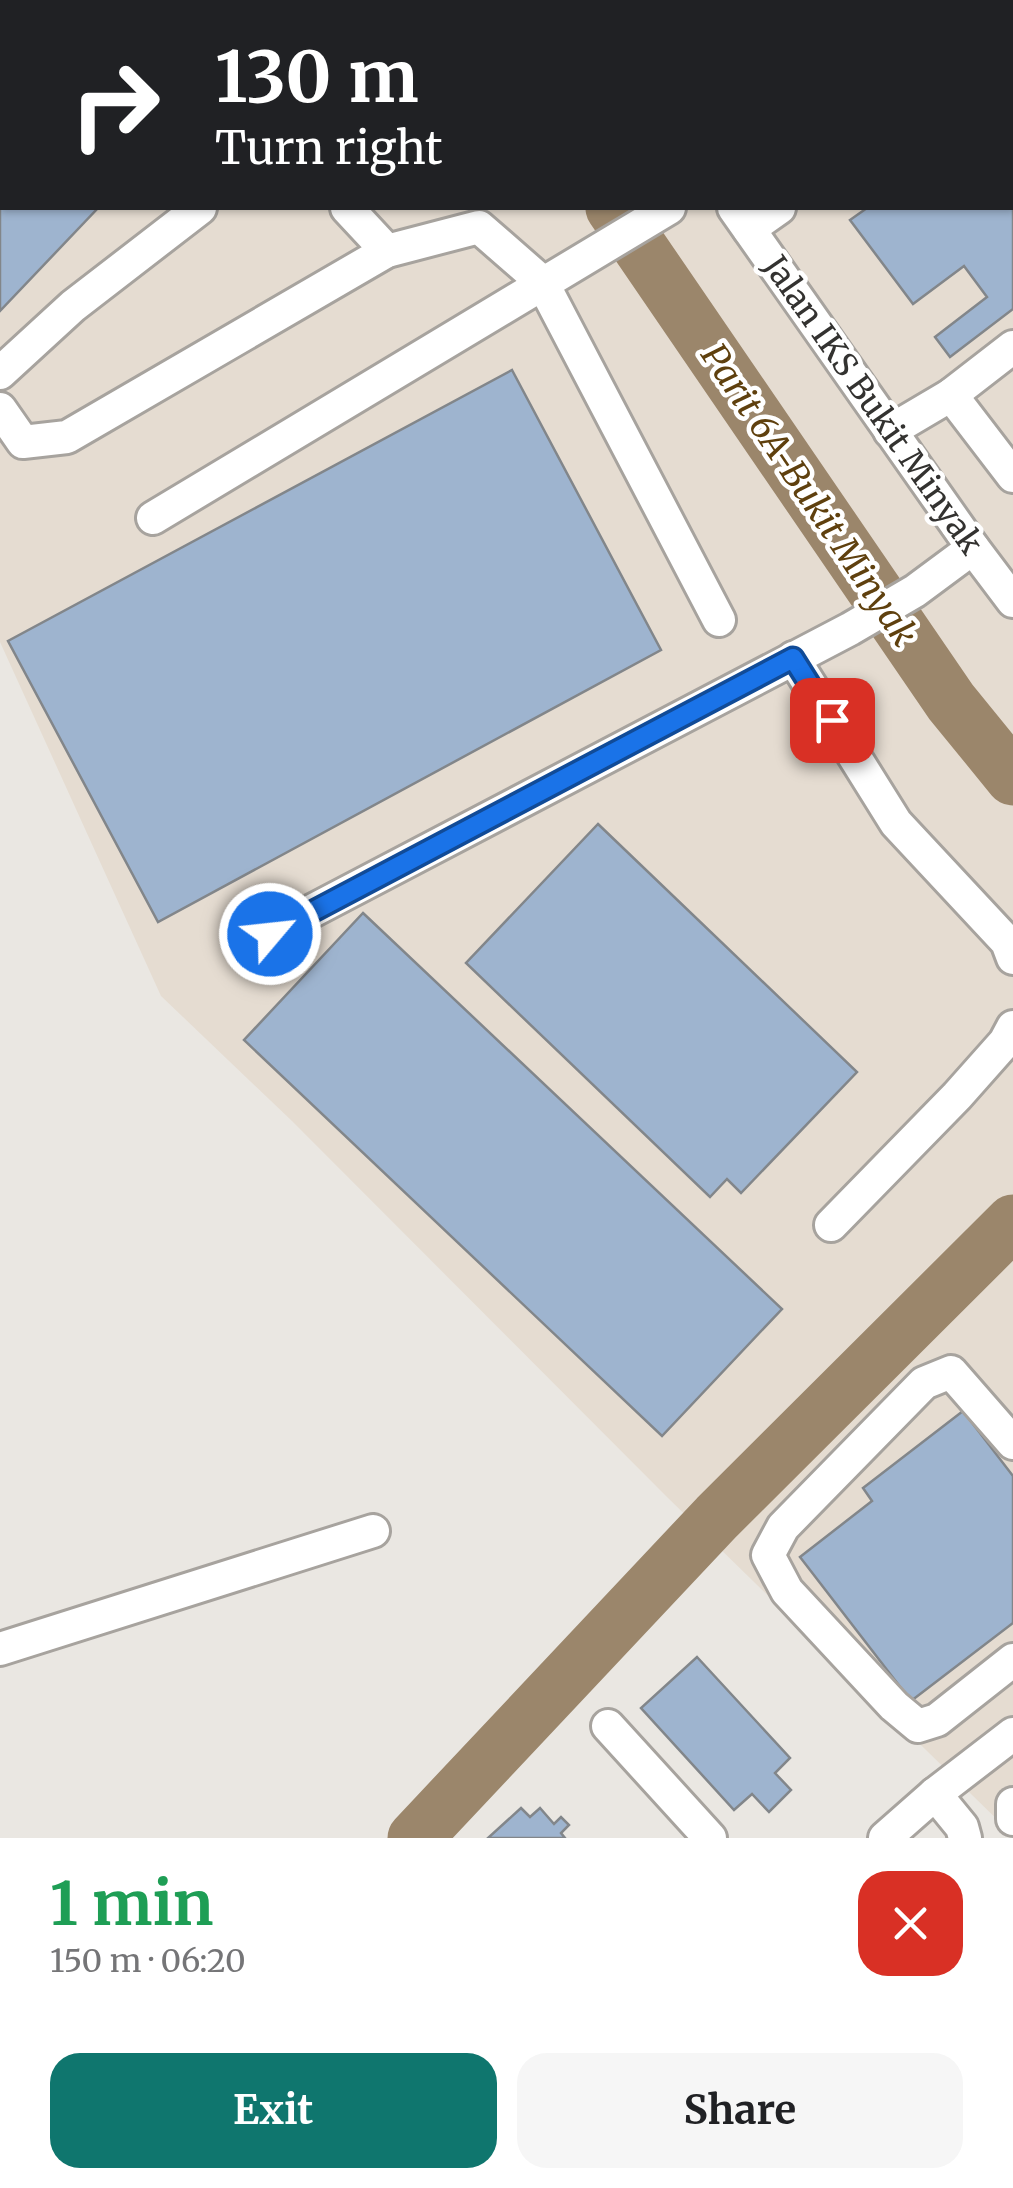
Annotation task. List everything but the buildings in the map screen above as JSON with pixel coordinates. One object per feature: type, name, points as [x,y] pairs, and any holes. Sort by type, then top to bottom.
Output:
[{"type":"street","points":[[0,373],[73,306],[197,210]]},
{"type":"street","points":[[350,210],[386,252]]},
{"type":"street","points":[[152,518],[665,210]]},
{"type":"street","points":[[742,218],[772,210]]},
{"type":"street","name":"Jalan IKS Bukit Minyak","points":[[742,218],[1013,601]]},
{"type":"street","points":[[0,409],[24,442],[67,437],[386,252],[457,219],[480,226],[542,282],[719,620]]},
{"type":"street","points":[[890,431],[952,395],[1013,347]]},
{"type":"street","points":[[952,395],[1013,476]]},
{"type":"street","points":[[270,934],[850,629],[915,591],[972,548]]},
{"type":"street","points":[[793,658],[896,824],[1007,942],[1013,958]]},
{"type":"street","points":[[831,1225],[957,1096],[1005,1042],[1013,1026]]},
{"type":"street","points":[[1013,1444],[951,1372],[924,1383],[784,1527],[768,1555],[787,1591],[894,1706],[918,1726],[937,1720],[1013,1660]]},
{"type":"street","points":[[0,1649],[373,1531]]},
{"type":"street","points":[[608,1726],[710,1838]]},
{"type":"street","points":[[885,1838],[1013,1734]]},
{"type":"street","points":[[935,1794],[962,1827],[965,1838]]},
{"type":"street","points":[[1013,1804],[1013,1819]]},
{"type":"shaded area","points":[[0,210],[1013,210],[1013,1835],[666,1496],[292,1121],[161,996],[0,642]]},
{"type":"waterway","name":"Parit 6A-Bukit Minyak","points":[[614,210],[951,702],[1013,778]]},
{"type":"waterway","points":[[415,1838],[717,1517],[1013,1222]]},
{"type":"route","points":[[270,934],[793,658],[832,720]]}]
